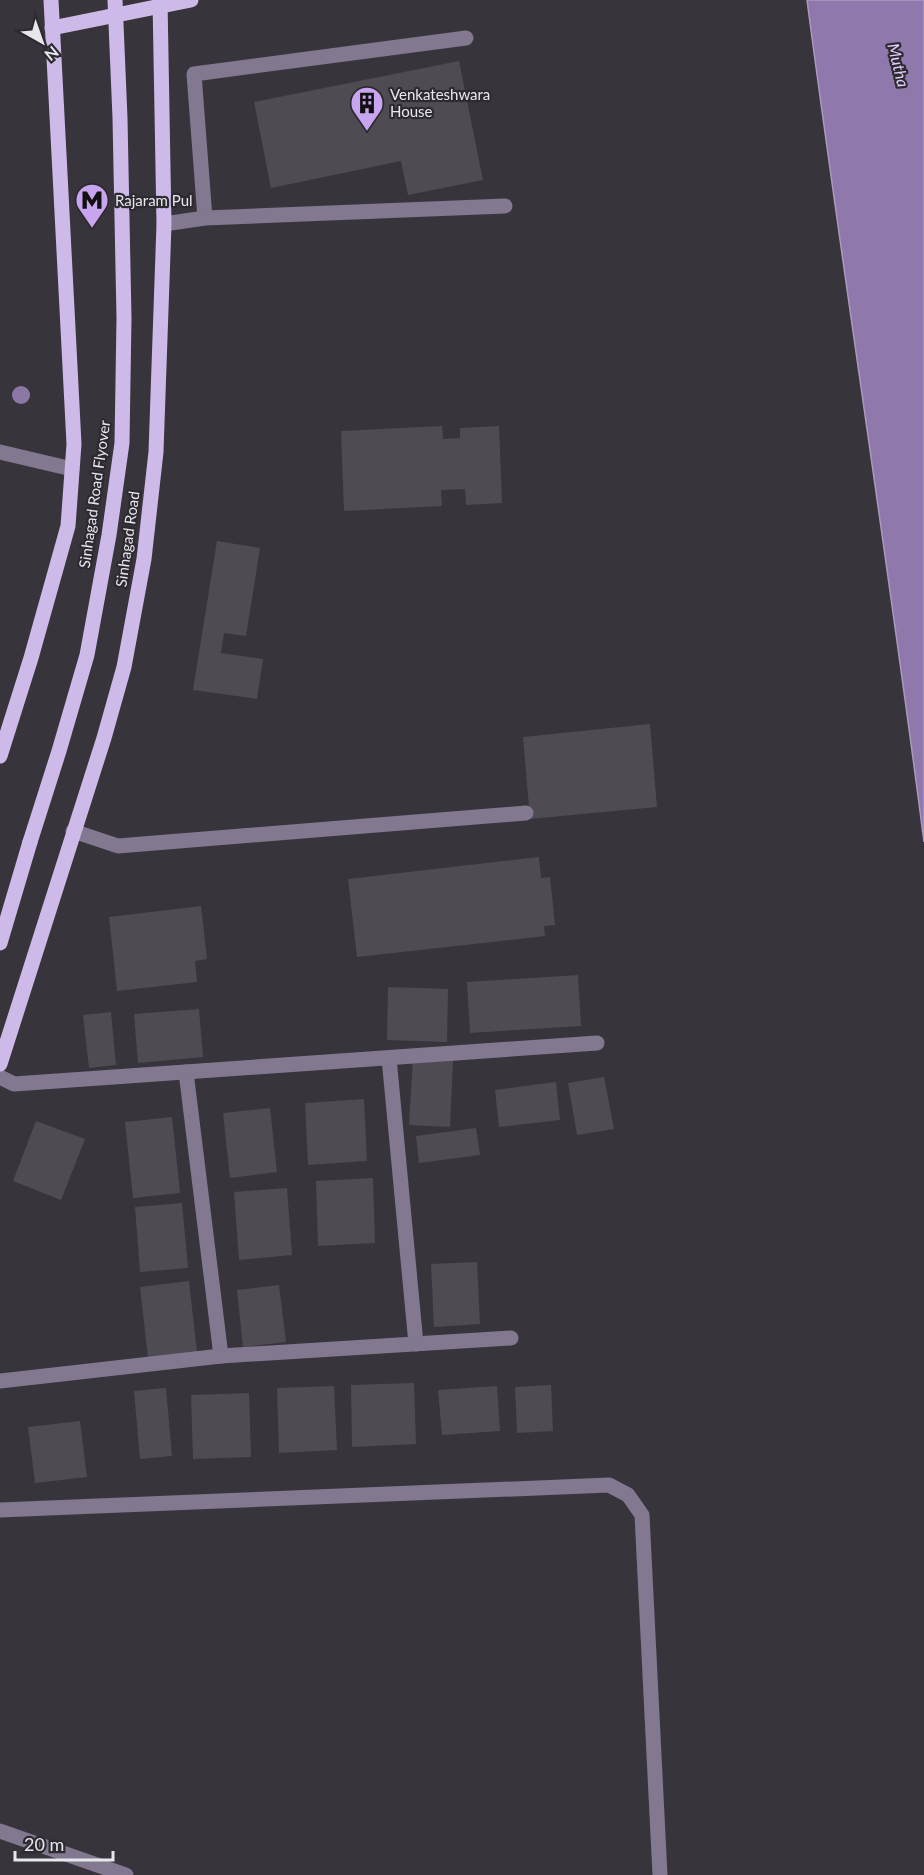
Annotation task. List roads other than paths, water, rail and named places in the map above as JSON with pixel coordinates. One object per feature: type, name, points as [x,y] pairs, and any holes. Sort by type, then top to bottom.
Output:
[{"type":"main road","points":[[0,756],[31,658],[68,526],[74,444],[51,0]]},
{"type":"main road","name":"Sinhagad Road Flyover","points":[[0,943],[87,655],[109,535],[122,443],[124,318],[115,0]]},
{"type":"main road","points":[[52,28],[160,4],[191,0]]},
{"type":"main road","name":"Sinhagad Road","points":[[0,1064],[104,738],[124,667],[144,558],[156,452],[164,224],[160,4]]},
{"type":"street","points":[[205,218],[194,74],[466,38]]},
{"type":"street","points":[[164,224],[205,218],[506,206]]},
{"type":"street","points":[[0,452],[72,469]]},
{"type":"street","points":[[73,831],[118,846],[526,813]]},
{"type":"street","points":[[0,1077],[14,1084],[597,1043]]},
{"type":"street","points":[[389,1058],[416,1344]]},
{"type":"street","points":[[186,1072],[221,1356]]},
{"type":"street","points":[[0,1381],[221,1356],[511,1338]]},
{"type":"street","points":[[0,1510],[609,1485],[628,1495],[642,1515],[660,1875]]},
{"type":"street","points":[[0,1831],[126,1875]]},
{"type":"water","name":"Mutha","points":[[807,0],[924,0],[924,842],[896,631]]},
{"type":"place","name":"Venkateshwara House","points":[[367,132]]},
{"type":"place","name":"Rajaram Pul","points":[[92,229]]}]
